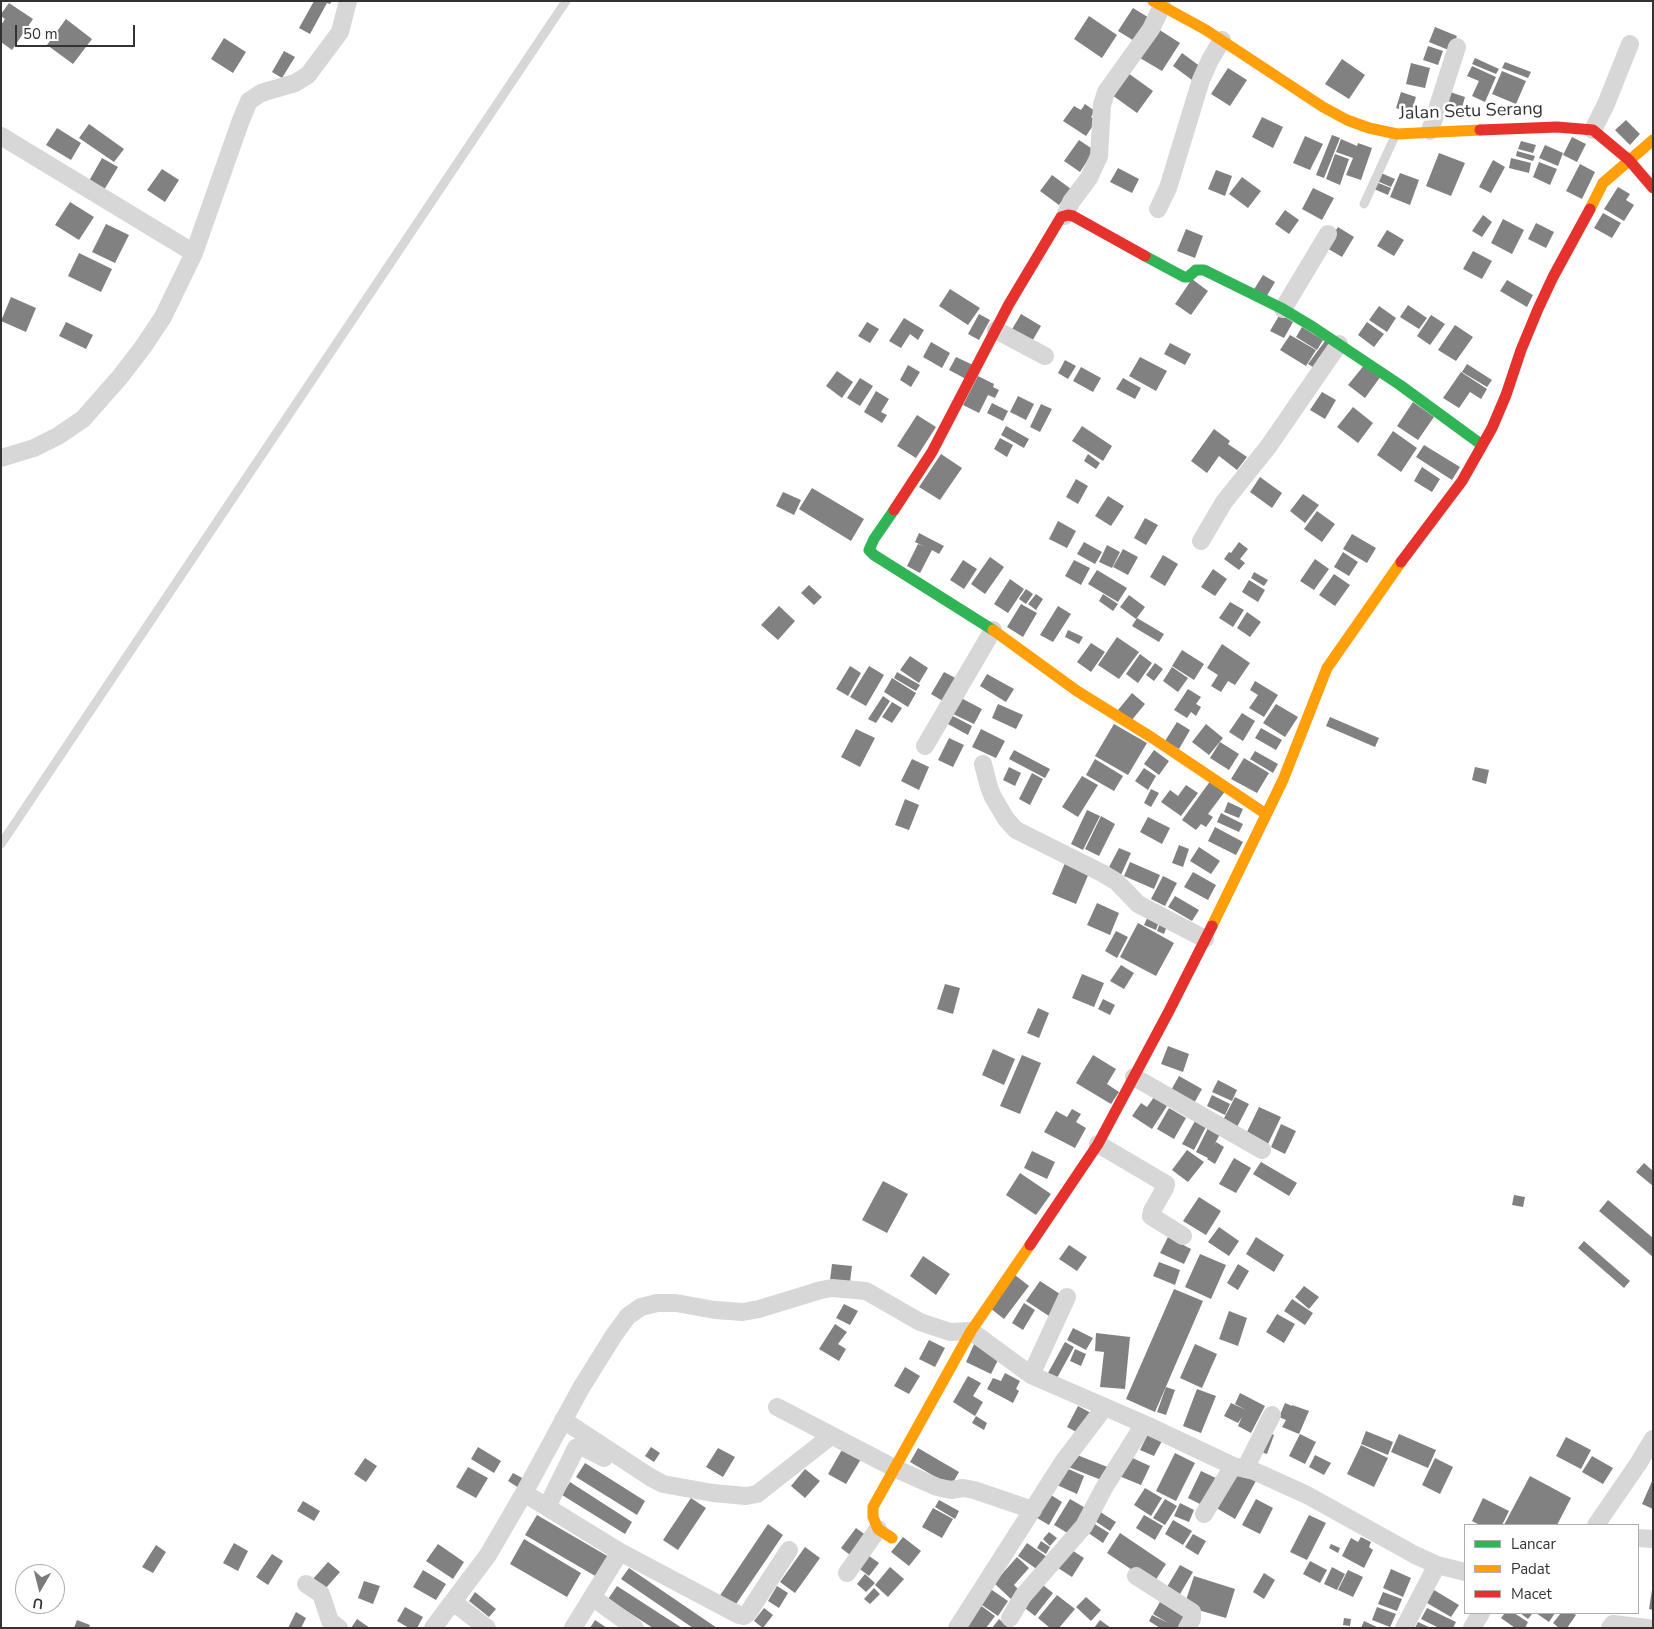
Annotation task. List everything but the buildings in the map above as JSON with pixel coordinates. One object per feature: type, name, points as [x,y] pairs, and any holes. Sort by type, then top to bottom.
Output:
[{"type":"street","points":[[1,458],[34,448],[58,436],[83,419],[120,377],[163,317],[194,254],[249,101],[261,93],[295,83],[308,75],[340,32],[348,1]]},
{"type":"street","points":[[1065,216],[1071,202],[1089,178],[1099,156],[1102,105],[1106,92],[1151,29],[1157,4]]},
{"type":"street","name":"Jalan Setu Serang","points":[[1157,4],[1222,40],[1323,107],[1347,120],[1370,128],[1397,134],[1430,131],[1557,127],[1593,130]]},
{"type":"street","points":[[1158,209],[1168,188],[1201,80],[1222,40]]},
{"type":"street","points":[[1630,44],[1606,104],[1593,130],[1629,160],[1653,188]]},
{"type":"street","points":[[1430,131],[1456,46]]},
{"type":"street","points":[[1,136],[194,254]]},
{"type":"street","points":[[848,1572],[885,1533],[873,1517],[873,1507],[971,1330],[1098,1144],[1134,1077],[1205,939],[1283,780],[1327,668],[1394,572],[1462,481],[1492,428],[1534,318],[1602,183],[1653,140]]},
{"type":"street","points":[[1266,814],[1151,737],[1077,691],[993,630],[869,550],[874,539],[932,452],[1009,304],[1061,217],[1070,215],[1079,218],[1184,277],[1196,270],[1204,270],[1283,310],[1313,327],[1400,385],[1482,445]]},
{"type":"street","points":[[1283,310],[1328,234]]},
{"type":"street","points":[[996,330],[1045,356]]},
{"type":"street","points":[[1201,541],[1224,502],[1268,447],[1338,344]]},
{"type":"street","points":[[925,746],[993,630]]},
{"type":"street","points":[[983,764],[988,787],[993,797],[1006,819],[1016,830],[1096,870],[1116,882],[1138,904],[1205,939]]},
{"type":"street","points":[[1134,1077],[1262,1150]]},
{"type":"street","points":[[1098,1144],[1166,1184],[1151,1216],[1183,1236]]},
{"type":"street","points":[[433,1628],[488,1555],[581,1388],[628,1316],[641,1306],[657,1303],[676,1303],[715,1310],[743,1312],[820,1290],[844,1288],[866,1291],[920,1322],[935,1328],[950,1332],[971,1330],[1031,1375],[1307,1495],[1416,1555],[1437,1564],[1464,1572]]},
{"type":"street","points":[[1031,1375],[1066,1297]]},
{"type":"street","points":[[777,1407],[894,1468],[937,1487],[952,1490],[963,1488],[974,1490],[1033,1510]]},
{"type":"street","points":[[957,1628],[1063,1462],[1104,1408]]},
{"type":"street","points":[[1204,1514],[1239,1467],[1272,1415]]},
{"type":"street","points":[[563,1420],[663,1484],[746,1496],[757,1494],[831,1436]]},
{"type":"street","points":[[1010,1618],[1023,1596],[1084,1526],[1104,1488],[1144,1424]]},
{"type":"street","points":[[1597,1524],[1653,1439]]},
{"type":"street","points":[[547,1507],[576,1448],[583,1448],[612,1462],[618,1462],[620,1458]]},
{"type":"street","points":[[524,1493],[620,1552],[739,1615],[744,1616],[748,1613],[789,1550]]},
{"type":"street","points":[[1639,1538],[1653,1540]]},
{"type":"street","points":[[573,1628],[620,1552]]},
{"type":"street","points":[[1404,1628],[1437,1564]]},
{"type":"street","points":[[1136,1576],[1192,1612],[1192,1619],[1187,1628]]},
{"type":"street","points":[[306,1584],[321,1594],[330,1621],[339,1628]]},
{"type":"street","points":[[592,1597],[635,1628]]},
{"type":"street","points":[[453,1602],[487,1628]]},
{"type":"street","points":[[1472,1628],[1480,1614]]},
{"type":"street","points":[[1612,1621],[1648,1628]]},
{"type":"lane","points":[[1,844],[566,1]]},
{"type":"lane","points":[[1364,204],[1397,134]]},
{"type":"traffic: fast","points":[[1145,256],[1184,277],[1188,277],[1196,270],[1204,270],[1283,309],[1400,385],[1482,445]]},
{"type":"traffic: fast","points":[[894,510],[874,539],[869,550],[993,630]]},
{"type":"traffic: slow","points":[[1153,1],[1206,30],[1323,107],[1347,120],[1369,128],[1397,134],[1480,130]]},
{"type":"traffic: slow","points":[[1590,209],[1603,183],[1653,140]]},
{"type":"traffic: slow","points":[[1212,926],[1283,780],[1327,668],[1401,562]]},
{"type":"traffic: slow","points":[[993,630],[1077,691],[1151,737],[1266,814]]},
{"type":"traffic: slow","points":[[892,1538],[878,1529],[873,1517],[873,1507],[971,1331],[1030,1245]]},
{"type":"traffic: jam","points":[[1480,130],[1557,127],[1593,130],[1629,160],[1653,188]]},
{"type":"traffic: jam","points":[[1401,562],[1462,481],[1492,428],[1538,309],[1590,209]]},
{"type":"traffic: jam","points":[[894,510],[932,452],[1009,304],[1061,217],[1073,216],[1145,256]]},
{"type":"traffic: jam","points":[[1030,1245],[1098,1144],[1212,926]]}]
